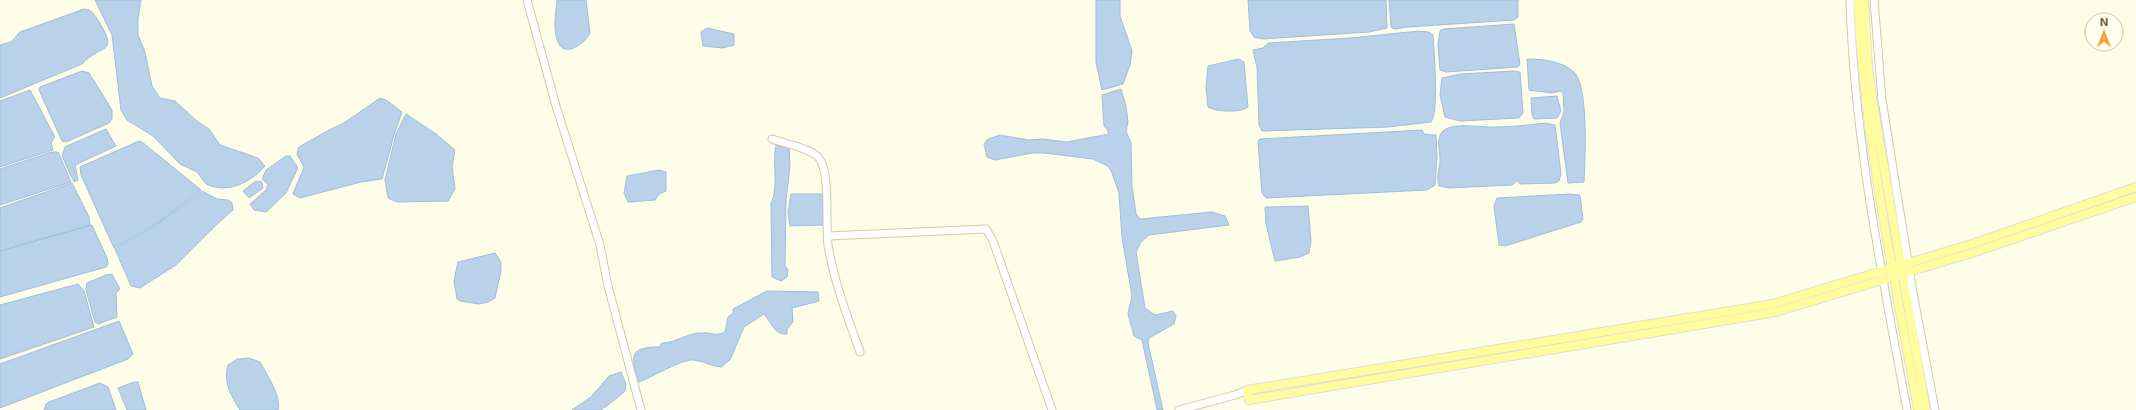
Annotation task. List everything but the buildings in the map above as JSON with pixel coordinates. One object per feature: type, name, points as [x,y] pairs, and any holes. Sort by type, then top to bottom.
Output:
[{"type":"main road","points":[[1858,0],[1862,66],[1897,266]]},
{"type":"main road","points":[[1864,0],[1868,68],[1918,410]]},
{"type":"main road","points":[[2136,187],[1975,243],[1773,304],[1247,390],[1249,400],[1776,312],[1978,251],[2136,197]]},
{"type":"main road","points":[[1898,275],[1926,410]]},
{"type":"street","points":[[527,0],[556,106],[600,245],[608,286],[641,410]]},
{"type":"street","points":[[1850,0],[1854,82],[1884,280],[1907,410]]},
{"type":"street","points":[[1874,0],[1882,100],[1910,272],[1935,410]]},
{"type":"street","points":[[772,139],[814,153],[819,157],[822,163],[825,182],[828,244],[844,306],[860,352]]},
{"type":"street","points":[[828,236],[986,229],[993,241],[1052,410]]},
{"type":"street","points":[[1179,410],[1235,395],[1247,390]]},
{"type":"water","points":[[95,0],[141,0],[138,19],[138,35],[145,52],[152,86],[160,98],[175,101],[198,122],[209,129],[220,145],[258,158],[265,166],[259,172],[245,182],[230,187],[214,187],[206,184],[197,172],[180,164],[153,136],[127,120],[121,110],[112,35]]},
{"type":"water","points":[[557,0],[586,0],[590,33],[583,42],[573,48],[563,48],[557,39],[555,25]]},
{"type":"water","points":[[1096,0],[1120,0],[1120,16],[1132,51],[1130,65],[1123,84],[1102,90],[1096,62]]},
{"type":"water","points":[[1248,0],[1386,0],[1387,28],[1369,32],[1263,39],[1254,37],[1250,31]]},
{"type":"water","points":[[1389,0],[1518,0],[1518,17],[1514,20],[1394,29],[1391,27]]},
{"type":"water","points":[[84,9],[89,10],[92,13],[104,31],[108,44],[105,48],[82,64],[0,98],[0,45],[11,42],[20,32]]},
{"type":"water","points":[[1514,24],[1520,64],[1518,67],[1446,72],[1440,70],[1438,44],[1440,31],[1443,29]]},
{"type":"water","points":[[707,28],[734,34],[734,45],[723,48],[703,46],[701,32]]},
{"type":"water","points":[[1419,31],[1429,32],[1433,35],[1435,107],[1431,122],[1388,127],[1262,131],[1259,125],[1257,67],[1253,50],[1263,48],[1268,43],[1350,38]]},
{"type":"water","points":[[1239,59],[1244,62],[1248,107],[1240,110],[1228,111],[1208,107],[1206,87],[1208,66]]},
{"type":"water","points":[[1527,59],[1539,59],[1564,65],[1574,72],[1579,80],[1582,92],[1585,124],[1584,182],[1568,183],[1560,123],[1564,112],[1563,93],[1561,91],[1552,93],[1529,90]]},
{"type":"water","points":[[82,71],[89,73],[112,110],[112,119],[109,123],[66,142],[62,141],[39,90],[40,87]]},
{"type":"water","points":[[1514,71],[1520,72],[1523,113],[1519,118],[1460,121],[1445,117],[1440,95],[1442,78],[1461,74]]},
{"type":"water","points":[[1121,89],[1126,106],[1128,122],[1126,131],[1131,143],[1132,186],[1136,214],[1140,219],[1212,212],[1225,216],[1229,225],[1149,235],[1141,242],[1136,252],[1145,308],[1155,315],[1173,311],[1176,316],[1174,324],[1149,338],[1148,343],[1163,410],[1157,410],[1142,340],[1134,336],[1128,314],[1132,296],[1122,237],[1119,193],[1111,170],[1106,165],[1093,159],[1044,153],[1032,153],[995,160],[987,157],[984,144],[988,139],[1000,135],[1028,140],[1043,139],[1067,142],[1109,134],[1104,126],[1102,95]]},
{"type":"water","points":[[30,90],[55,137],[51,143],[53,150],[0,167],[0,101]]},
{"type":"water","points":[[1557,96],[1561,111],[1557,118],[1534,119],[1532,115],[1531,98]]},
{"type":"water","points":[[380,98],[386,100],[402,112],[382,179],[361,182],[300,198],[293,194],[304,167],[297,154],[299,147],[344,123]]},
{"type":"water","points":[[406,114],[436,134],[455,150],[452,167],[455,189],[448,201],[397,202],[388,198],[385,180],[396,134]]},
{"type":"water","points":[[1545,123],[1555,125],[1561,174],[1559,181],[1555,183],[1520,184],[1518,180],[1512,185],[1449,188],[1439,186],[1439,138],[1442,132],[1446,129],[1460,126],[1502,127]]},
{"type":"water","points":[[106,129],[116,146],[75,165],[78,180],[74,182],[62,156],[65,147]]},
{"type":"water","points":[[1422,130],[1424,134],[1436,135],[1437,156],[1435,185],[1427,190],[1266,198],[1262,193],[1258,141],[1260,139]]},
{"type":"water","points":[[139,141],[201,190],[158,222],[114,248],[81,175],[80,167]]},
{"type":"water","points":[[776,145],[789,148],[790,166],[786,200],[785,266],[788,270],[787,277],[781,281],[772,277],[771,204],[775,190]]},
{"type":"water","points":[[52,152],[58,152],[71,182],[0,205],[0,169]]},
{"type":"water","points":[[286,156],[290,156],[298,168],[286,193],[266,212],[254,210],[250,204],[266,190],[268,184],[262,179],[266,170]]},
{"type":"water","points":[[659,170],[666,172],[666,191],[659,194],[655,200],[628,202],[624,193],[627,176]]},
{"type":"water","points":[[256,181],[262,182],[263,188],[249,198],[243,191]]},
{"type":"water","points":[[72,183],[89,217],[90,225],[0,251],[0,208]]},
{"type":"water","points":[[202,191],[217,199],[228,200],[232,203],[233,210],[176,265],[140,288],[131,286],[115,249],[157,224]]},
{"type":"water","points":[[791,194],[823,194],[823,225],[790,226],[788,213]]},
{"type":"water","points":[[1570,194],[1580,195],[1583,219],[1581,222],[1505,246],[1499,245],[1494,206],[1497,198]]},
{"type":"water","points":[[1308,206],[1311,241],[1309,253],[1300,257],[1275,261],[1266,224],[1265,207]]},
{"type":"water","points":[[92,225],[107,258],[108,264],[106,267],[0,297],[0,251]]},
{"type":"water","points":[[495,253],[501,262],[501,270],[495,298],[488,302],[479,304],[460,301],[457,299],[454,281],[458,262]]},
{"type":"water","points":[[112,274],[120,289],[116,293],[117,317],[98,324],[95,322],[86,290],[87,283]]},
{"type":"water","points":[[78,284],[84,291],[94,327],[0,359],[0,305]]},
{"type":"water","points":[[767,291],[818,292],[819,301],[792,308],[793,322],[787,329],[787,334],[779,333],[764,314],[744,327],[730,360],[721,367],[691,360],[673,366],[639,382],[634,366],[634,355],[637,351],[649,347],[659,347],[662,343],[667,343],[696,333],[719,334],[725,332],[728,317],[733,313],[733,309]]},
{"type":"water","points":[[119,321],[133,354],[128,359],[0,408],[0,364]]},
{"type":"water","points":[[249,358],[260,362],[266,372],[276,392],[279,405],[278,410],[240,410],[227,383],[226,377],[228,365],[237,359]]},
{"type":"water","points":[[621,372],[626,384],[625,391],[617,398],[601,410],[572,410],[591,397],[609,376]]},
{"type":"water","points":[[138,382],[146,410],[127,410],[118,388]]},
{"type":"water","points":[[100,383],[108,387],[116,410],[44,410],[46,404],[49,402]]}]
